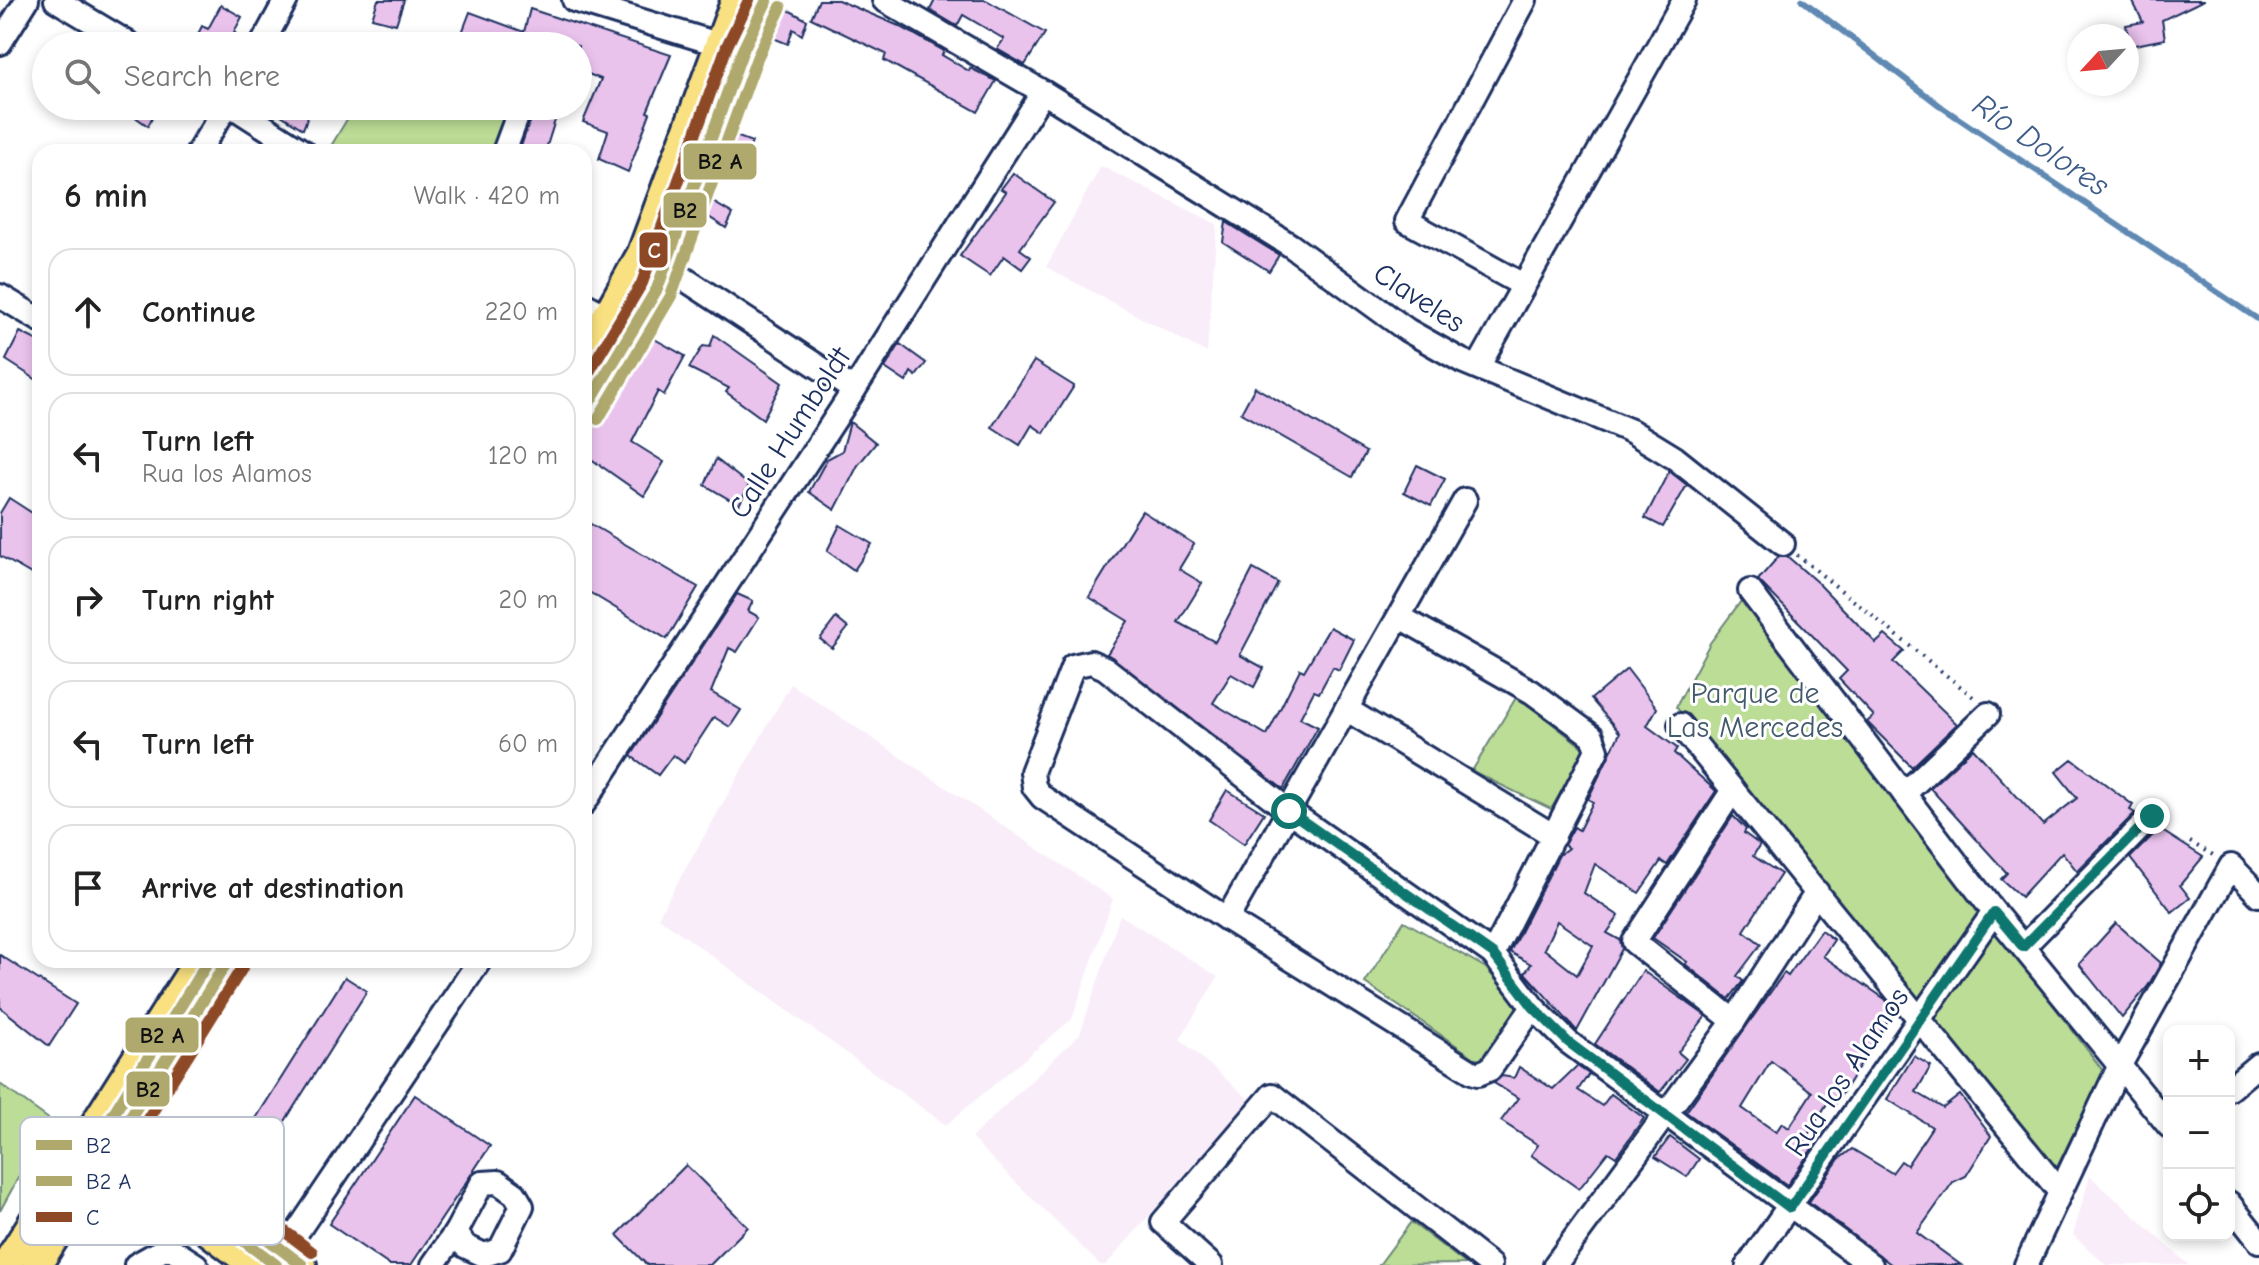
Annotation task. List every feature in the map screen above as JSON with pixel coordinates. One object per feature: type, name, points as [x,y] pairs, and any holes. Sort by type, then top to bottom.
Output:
[{"type":"main road","points":[[592,343],[608,316],[653,258],[730,47],[736,0]]},
{"type":"main road","points":[[730,47],[767,0]]},
{"type":"main road","points":[[592,379],[608,316]]},
{"type":"main road","points":[[115,1117],[195,968]]},
{"type":"main road","points":[[116,1117],[222,968]]},
{"type":"main road","points":[[6,1265],[21,1245]]},
{"type":"main road","points":[[37,1265],[47,1245]]},
{"type":"main road","points":[[227,1245],[253,1265]]},
{"type":"main road","points":[[268,1245],[287,1260]]},
{"type":"street","points":[[0,43],[27,0]]},
{"type":"street","points":[[56,0],[110,32]]},
{"type":"street","points":[[269,32],[286,0]]},
{"type":"street","points":[[574,0],[730,47]]},
{"type":"street","name":"Claveles","points":[[884,0],[1043,92],[1290,245],[1407,330],[1478,367],[1631,431],[1675,458],[1783,544]]},
{"type":"street","points":[[1523,285],[1407,221],[1525,0]]},
{"type":"street","points":[[1478,367],[1684,0]]},
{"type":"street","name":"Calle Humboldt","points":[[592,791],[854,390],[1043,92]]},
{"type":"street","points":[[204,144],[220,120]]},
{"type":"street","points":[[253,120],[291,144]]},
{"type":"street","points":[[507,144],[516,120]]},
{"type":"street","points":[[653,258],[854,390]]},
{"type":"street","points":[[0,296],[32,315]]},
{"type":"street","points":[[1227,919],[1465,500]]},
{"type":"street","points":[[1750,591],[1994,912],[2163,1119]]},
{"type":"street","points":[[1400,617],[1532,692],[1592,736],[1597,750],[1493,954]]},
{"type":"street","points":[[1533,1007],[1490,1069],[1478,1074],[1227,919],[1042,797],[1034,787],[1032,772],[1073,666],[1091,662],[1105,668],[1289,811],[1493,954],[1533,1007],[1568,1042],[1871,1265]]},
{"type":"street","points":[[1346,709],[1554,836]]},
{"type":"street","points":[[1904,794],[1985,709]]},
{"type":"street","points":[[1680,725],[2060,1192]]},
{"type":"street","points":[[1733,790],[1634,942],[1734,1021]]},
{"type":"street","points":[[2023,947],[2152,816]]},
{"type":"street","points":[[2026,1265],[2120,1065],[2231,866],[2259,895]]},
{"type":"street","points":[[1555,1265],[1734,1021],[1817,892]]},
{"type":"street","name":"Rua los Alamos","points":[[1748,1265],[1994,912]]},
{"type":"street","points":[[287,1260],[475,968]]},
{"type":"street","points":[[2235,1084],[2259,1064]]},
{"type":"street","points":[[1211,1265],[1163,1222],[1272,1095],[1490,1265]]},
{"type":"street","points":[[2235,1211],[2259,1241]]},
{"type":"street","points":[[433,1265],[456,1232]]},
{"type":"street","points":[[136,1265],[168,1247],[196,1265]]},
{"type":"path","points":[[1783,544],[1985,709]]},
{"type":"path","points":[[2190,842],[2231,866]]},
{"type":"shaded area","points":[[1101,166],[1217,224],[1207,353],[1046,267]]},
{"type":"shaded area","points":[[791,684],[1113,899],[1072,1019],[946,1125],[658,917]]},
{"type":"shaded area","points":[[1120,915],[1218,977],[1180,1039],[1250,1100],[1106,1265],[1100,1265],[971,1138],[1080,1034]]},
{"type":"shaded area","points":[[2090,1176],[2189,1265],[2106,1265],[2073,1235]]},
{"type":"green space","points":[[347,120],[504,120],[493,144],[332,144]]},
{"type":"green space","name":"Parque de Las Mercedes","points":[[1744,597],[2104,1072],[2053,1175],[1676,707],[1710,643]]},
{"type":"green space","points":[[1517,696],[1586,750],[1551,809],[1472,771]]},
{"type":"green space","points":[[1404,921],[1486,968],[1517,1006],[1482,1063],[1365,983]]},
{"type":"green space","points":[[0,1084],[46,1117],[20,1117],[20,1175],[0,1211]]},
{"type":"green space","points":[[1411,1222],[1466,1264],[1379,1265]]},
{"type":"building","points":[[378,0],[404,0],[396,24],[372,18]]},
{"type":"building","points":[[819,0],[838,0],[899,26],[944,51],[942,55],[969,71],[970,68],[996,81],[978,112],[884,60],[886,54],[811,18]]},
{"type":"building","points":[[935,0],[986,0],[1045,33],[1025,65],[997,49],[1004,39],[963,15],[957,26],[930,10]]},
{"type":"building","points":[[2132,0],[2204,0],[2162,20],[2165,39],[2139,44],[2139,24],[2132,24],[2143,22]]},
{"type":"building","points":[[221,5],[242,17],[234,32],[199,32],[202,26],[208,29]]},
{"type":"building","points":[[783,7],[807,20],[802,35],[793,29],[788,44],[768,36]]},
{"type":"building","points":[[530,9],[671,55],[647,112],[650,113],[628,172],[599,159],[608,131],[583,122],[592,120],[592,100],[601,79],[592,75],[592,32],[524,32]]},
{"type":"building","points":[[470,12],[524,32],[462,32]]},
{"type":"building","points":[[289,120],[307,120],[303,129]]},
{"type":"building","points":[[530,120],[555,120],[548,144],[522,144]]},
{"type":"building","points":[[730,134],[752,142],[742,167],[721,156]]},
{"type":"building","points":[[1013,173],[1054,202],[1020,249],[1031,257],[1022,269],[1004,256],[990,276],[960,256],[1006,192],[1001,189]]},
{"type":"building","points":[[706,198],[733,214],[726,228],[701,212]]},
{"type":"building","points":[[1226,222],[1279,255],[1269,271],[1223,242]]},
{"type":"building","points":[[20,332],[32,338],[32,377],[6,360]]},
{"type":"building","points":[[714,335],[782,383],[763,419],[726,392],[729,388],[689,368],[703,346],[710,347]]},
{"type":"building","points":[[649,336],[685,356],[664,395],[658,391],[632,442],[664,462],[644,496],[592,460],[592,424],[599,420]]},
{"type":"building","points":[[900,344],[926,363],[916,376],[911,372],[906,382],[885,368]]},
{"type":"building","points":[[1034,361],[1074,386],[1044,433],[1032,425],[1020,445],[992,427]]},
{"type":"building","points":[[1255,387],[1366,452],[1352,477],[1241,413]]},
{"type":"building","points":[[850,422],[876,443],[858,465],[835,510],[809,492],[827,459],[842,451]]},
{"type":"building","points":[[716,459],[749,485],[739,505],[705,485]]},
{"type":"building","points":[[1417,465],[1445,479],[1431,506],[1404,492]]},
{"type":"building","points":[[1669,471],[1687,485],[1663,527],[1645,518]]},
{"type":"building","points":[[9,498],[32,513],[32,574],[0,556],[0,513]]},
{"type":"building","points":[[1142,511],[1194,544],[1179,569],[1202,583],[1178,622],[1215,642],[1253,569],[1278,583],[1240,655],[1264,668],[1254,687],[1231,674],[1213,703],[1267,735],[1300,669],[1304,671],[1330,627],[1354,640],[1339,670],[1333,667],[1319,693],[1314,691],[1300,718],[1318,727],[1283,789],[1107,654],[1128,621],[1089,597]]},
{"type":"building","points":[[592,525],[698,587],[667,639],[592,594]]},
{"type":"building","points":[[840,525],[872,544],[854,570],[827,551]]},
{"type":"building","points":[[1778,557],[1788,557],[1819,584],[1876,643],[1885,635],[1904,651],[1893,662],[1957,724],[1912,767],[1867,722],[1874,716],[1839,679],[1847,671],[1758,580]]},
{"type":"building","points":[[737,594],[753,601],[748,611],[759,617],[737,652],[729,648],[711,692],[741,710],[730,727],[714,717],[684,763],[673,755],[658,775],[631,756]]},
{"type":"building","points":[[836,618],[848,628],[832,648],[820,639]]},
{"type":"building","points":[[1627,669],[1657,708],[1647,726],[1677,748],[1674,753],[1716,791],[1667,865],[1661,861],[1639,893],[1595,864],[1584,893],[1619,916],[1607,933],[1620,940],[1622,949],[1577,1031],[1525,973],[1531,964],[1510,952],[1559,855],[1568,848],[1564,845],[1574,827],[1579,830],[1593,802],[1588,799],[1620,733],[1591,699]],"holes":[[[1557,921],[1593,946],[1577,975],[1544,949]]]},
{"type":"building","points":[[1973,748],[2043,825],[2077,798],[2056,772],[2072,759],[2133,805],[2130,810],[2135,813],[2077,871],[2062,852],[2021,897],[2001,879],[2007,873],[1930,788]]},
{"type":"building","points":[[1227,790],[1264,813],[1244,844],[1209,820]]},
{"type":"building","points":[[1733,816],[1746,829],[1744,833],[1760,845],[1753,856],[1781,874],[1744,931],[1761,944],[1737,976],[1743,981],[1729,999],[1685,964],[1687,962],[1653,938]]},
{"type":"building","points":[[2159,829],[2203,857],[2180,885],[2190,898],[2172,912],[2130,858]]},
{"type":"building","points":[[2116,923],[2161,963],[2148,986],[2122,1018],[2079,964]]},
{"type":"building","points":[[1821,930],[1834,940],[1823,956],[1885,999],[1894,1011],[1834,1106],[1828,1102],[1805,1140],[1814,1146],[1787,1185],[1686,1112],[1784,973],[1788,976]],"holes":[[[1771,1061],[1812,1092],[1789,1128],[1782,1123],[1776,1132],[1742,1108]]]},
{"type":"building","points":[[0,955],[76,1004],[49,1046],[0,1007]]},
{"type":"building","points":[[1643,971],[1706,1016],[1678,1052],[1686,1059],[1660,1092],[1595,1044]]},
{"type":"building","points":[[345,977],[367,991],[284,1123],[284,1117],[257,1117]]},
{"type":"building","points":[[1914,1056],[1931,1066],[1916,1092],[1943,1108],[1960,1095],[1991,1136],[1966,1176],[1953,1182],[1917,1233],[1961,1265],[1892,1265],[1809,1202],[1839,1159],[1852,1149],[1892,1173],[1901,1161],[1907,1165],[1932,1127],[1887,1099]]},
{"type":"building","points":[[1577,1066],[1589,1074],[1578,1090],[1602,1106],[1611,1094],[1644,1118],[1616,1157],[1608,1152],[1579,1189],[1531,1155],[1538,1145],[1501,1121],[1518,1098],[1494,1083],[1502,1076],[1514,1078],[1519,1067],[1553,1089]]},
{"type":"building","points":[[415,1095],[490,1146],[411,1265],[389,1265],[329,1224]]},
{"type":"building","points":[[1670,1137],[1699,1159],[1687,1177],[1655,1157]]},
{"type":"building","points":[[686,1165],[748,1227],[710,1265],[647,1265],[617,1235]]},
{"type":"waterway","name":"Río Dolores","points":[[1802,0],[1943,108],[2259,320]]},
{"type":"transit line","name":"C","points":[[592,367],[642,283],[727,46],[749,0]]},
{"type":"transit line","name":"B2","points":[[592,398],[657,289],[742,52],[767,0]]},
{"type":"transit line","points":[[598,419],[671,296],[757,58],[781,7]]},
{"type":"transit line","points":[[111,1117],[204,968]]},
{"type":"transit line","name":"B2","points":[[130,1117],[223,968]]},
{"type":"transit line","name":"C","points":[[149,1117],[242,968]]},
{"type":"transit line","name":"C","points":[[284,1231],[312,1252]]},
{"type":"transit line","points":[[249,1245],[276,1265]]},
{"type":"transit line","name":"B2","points":[[276,1245],[302,1265]]},
{"type":"route","points":[[1289,811],[1493,954],[1533,1007],[1568,1042],[1790,1208],[1994,912],[2023,947],[2152,816]]}]
